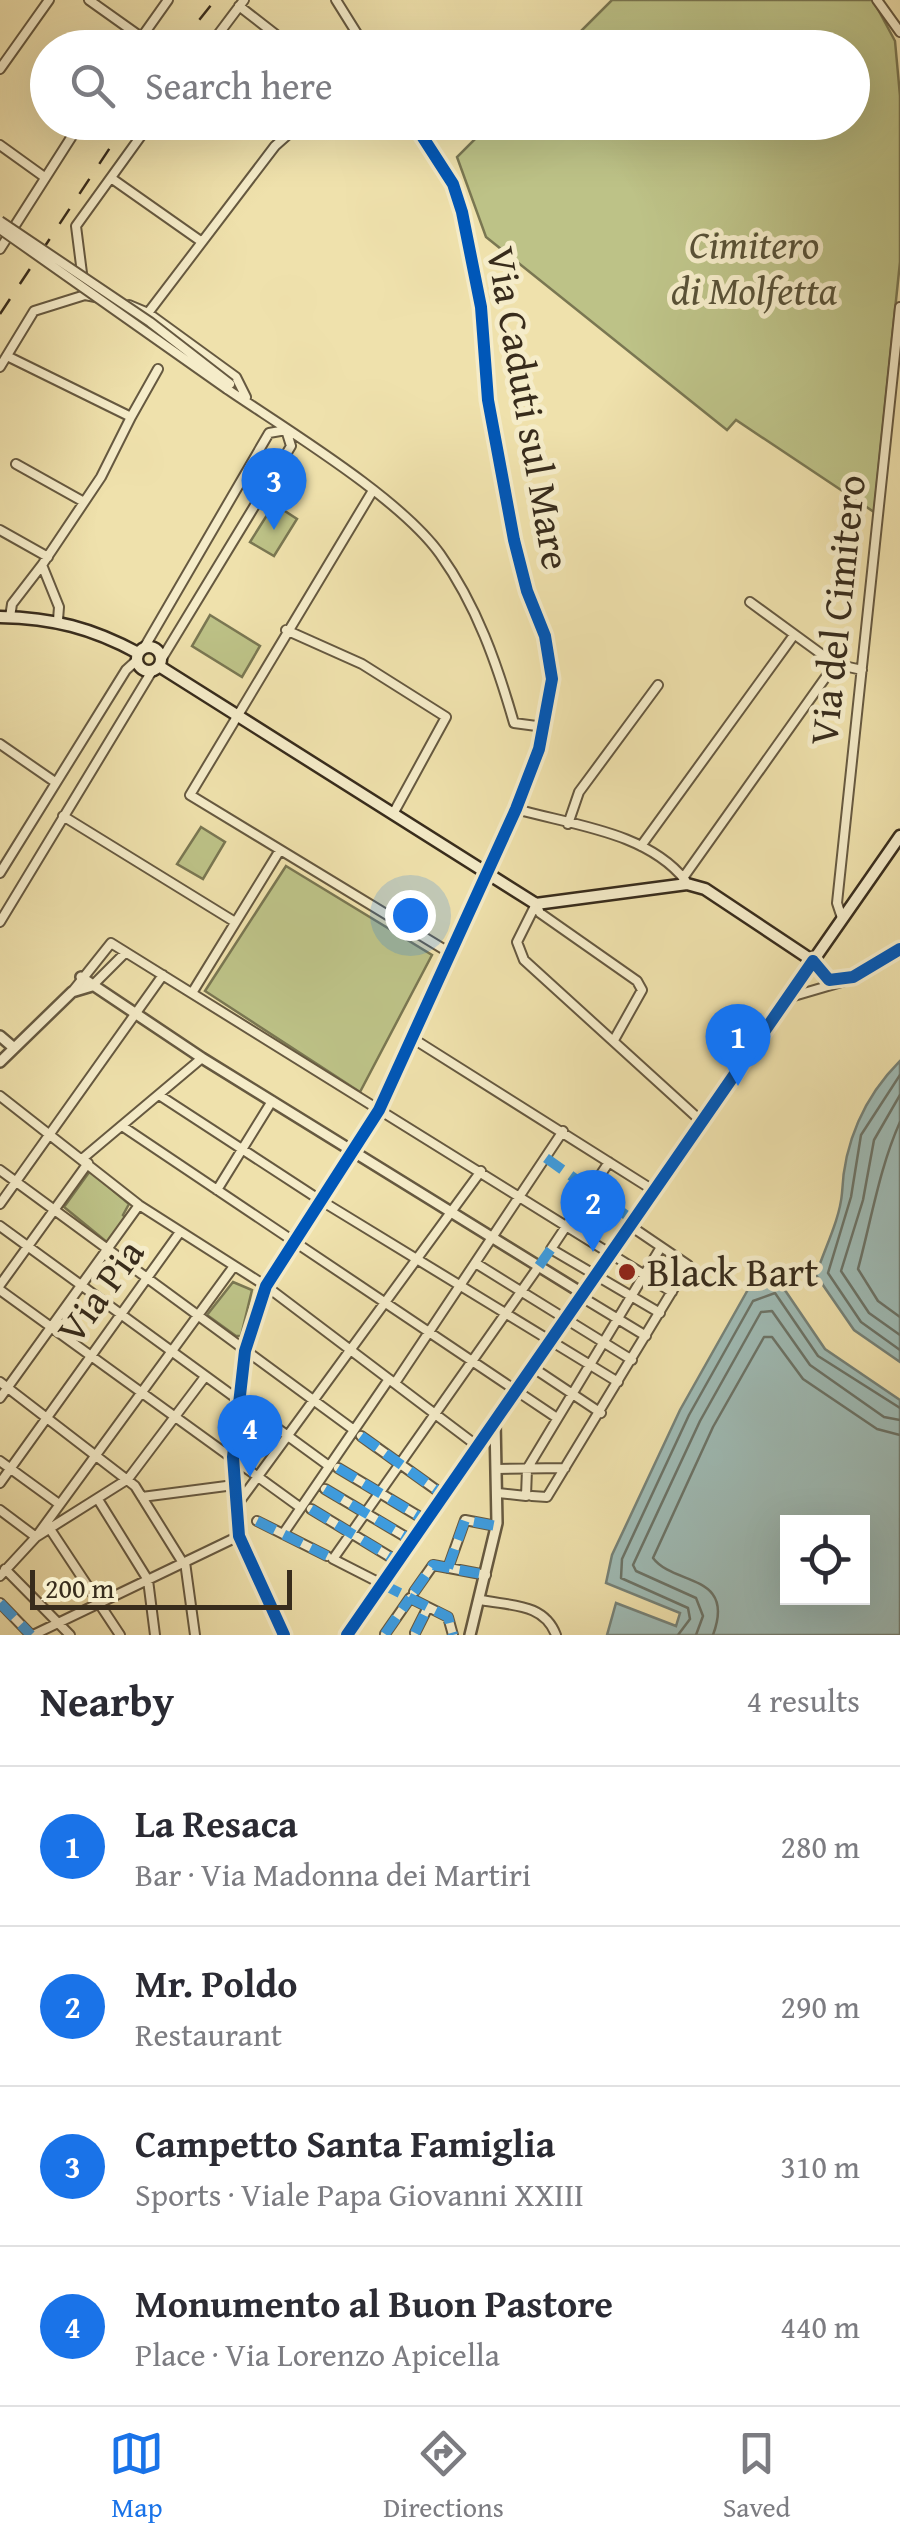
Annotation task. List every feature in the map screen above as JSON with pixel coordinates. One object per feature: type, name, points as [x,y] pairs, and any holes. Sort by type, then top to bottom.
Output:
[{"type":"main road","points":[[5,617],[58,620],[97,631],[140,654],[156,649],[158,666]]},
{"type":"main road","points":[[140,654],[142,669],[158,666],[536,904],[685,880],[706,888],[812,961],[900,836]]},
{"type":"street","points":[[0,69],[49,0]]},
{"type":"street","points":[[89,0],[131,30]]},
{"type":"street","points":[[146,30],[168,0]]},
{"type":"street","points":[[336,0],[354,30]]},
{"type":"street","points":[[877,0],[900,32]]},
{"type":"street","points":[[222,30],[242,3],[273,30]]},
{"type":"street","points":[[2,245],[68,140]]},
{"type":"street","points":[[85,295],[76,226],[138,140]]},
{"type":"street","points":[[148,313],[282,140]]},
{"type":"street","name":"Via Caduti sul Mare","points":[[284,1635],[239,1536],[233,1457],[245,1352],[266,1286],[378,1110],[412,1038],[516,809],[544,727],[552,679],[550,654],[514,540],[488,400],[481,307],[468,236],[452,184],[424,140]]},
{"type":"street","points":[[0,145],[43,176]]},
{"type":"street","points":[[111,178],[202,242]]},
{"type":"street","points":[[0,220],[150,322],[229,387],[412,522],[448,567],[474,610],[498,667],[514,723],[544,727]]},
{"type":"street","points":[[0,230],[246,397],[286,430],[292,446],[0,922]]},
{"type":"street","points":[[0,367],[34,311],[85,295],[118,301],[148,313],[236,377],[246,397]]},
{"type":"street","name":"Via del Cimitero","points":[[842,918],[838,903],[900,307]]},
{"type":"street","points":[[7,356],[130,418]]},
{"type":"street","points":[[5,617],[84,502],[158,369]]},
{"type":"street","points":[[21,886],[0,873],[126,670],[140,654],[269,433],[286,430]]},
{"type":"street","points":[[16,464],[84,502]]},
{"type":"street","points":[[372,492],[190,795],[450,953]]},
{"type":"street","points":[[0,530],[45,561],[59,607],[58,620]]},
{"type":"street","points":[[750,602],[835,664],[862,670]]},
{"type":"street","points":[[286,630],[362,664],[446,717],[393,814]]},
{"type":"street","points":[[641,846],[794,635]]},
{"type":"street","points":[[516,809],[641,846],[685,880],[835,664]]},
{"type":"street","points":[[568,824],[579,792],[658,684]]},
{"type":"street","points":[[0,744],[55,782]]},
{"type":"street","points":[[63,816],[235,922]]},
{"type":"street","points":[[192,992],[280,850]]},
{"type":"street","points":[[536,904],[540,913],[637,981],[642,990],[614,1040]]},
{"type":"street","points":[[536,904],[518,942],[524,960],[701,1121]]},
{"type":"street","points":[[0,1062],[72,992],[111,943],[672,1292]]},
{"type":"street","points":[[788,998],[832,987],[900,950]]},
{"type":"street","points":[[72,992],[92,986],[126,952]]},
{"type":"street","points":[[347,1635],[812,961],[829,980],[853,977]]},
{"type":"street","points":[[804,974],[814,984],[832,987]]},
{"type":"street","points":[[0,1204],[163,975]]},
{"type":"street","points":[[81,977],[202,1058],[646,1336]]},
{"type":"street","points":[[0,1036],[14,1048]]},
{"type":"street","points":[[412,1038],[653,1190]]},
{"type":"street","points":[[202,1058],[85,1161],[0,1288],[174,1418],[306,1508],[397,1561]]},
{"type":"street","points":[[159,1095],[320,1200],[618,1382]]},
{"type":"street","points":[[0,1096],[139,1205],[266,1286],[476,1445]]},
{"type":"street","points":[[217,1190],[272,1101]]},
{"type":"street","points":[[122,1126],[292,1244],[557,1418]]},
{"type":"street","points":[[283,1534],[306,1508],[478,1264],[563,1131]]},
{"type":"street","points":[[608,1162],[551,1249],[660,1313]]},
{"type":"street","points":[[0,1170],[442,1494]]},
{"type":"street","points":[[236,1505],[481,1171]]},
{"type":"street","points":[[0,1398],[4,1385],[53,1328],[139,1205]]},
{"type":"street","points":[[498,1492],[547,1498],[688,1265],[629,1225]]},
{"type":"street","points":[[0,1226],[239,1404],[334,1467],[425,1520]]},
{"type":"street","name":"Via Pia","points":[[0,1483],[180,1232]]},
{"type":"street","points":[[529,1496],[526,1469],[661,1247]]},
{"type":"street","points":[[478,1264],[632,1360]]},
{"type":"street","points":[[70,1635],[3,1567],[36,1536],[234,1266]]},
{"type":"street","points":[[330,1558],[539,1266]]},
{"type":"street","points":[[532,1367],[601,1413]]},
{"type":"street","points":[[36,1536],[128,1480],[204,1378]]},
{"type":"street","points":[[4,1385],[128,1480],[142,1497],[184,1562],[194,1635]]},
{"type":"street","points":[[470,1635],[496,1526],[494,1420]]},
{"type":"street","points":[[0,1462],[58,1504]]},
{"type":"street","points":[[496,1469],[564,1468]]},
{"type":"street","points":[[142,1497],[234,1485]]},
{"type":"street","points":[[324,1489],[411,1540]]},
{"type":"street","points":[[99,1501],[148,1580],[156,1635]]},
{"type":"street","points":[[0,1510],[36,1536]]},
{"type":"street","points":[[448,1568],[465,1520],[496,1526]]},
{"type":"street","points":[[257,1521],[382,1584]]},
{"type":"street","points":[[50,1529],[120,1635]]},
{"type":"street","points":[[0,1604],[32,1635],[239,1536]]},
{"type":"street","points":[[414,1592],[433,1565],[486,1575]]},
{"type":"street","points":[[385,1634],[410,1598],[448,1617],[452,1635]]},
{"type":"street","points":[[481,1600],[538,1611],[549,1618],[556,1635]]},
{"type":"street","points":[[415,1633],[428,1607]]},
{"type":"green space","name":"Cimitero di Molfetta","points":[[612,0],[873,0],[895,41],[900,96],[900,262],[874,512],[736,420],[727,430],[486,237],[457,157],[474,140],[870,140],[870,30],[582,30]]},
{"type":"green space","points":[[274,504],[297,519],[274,556],[250,542]]},
{"type":"green space","points":[[210,615],[260,646],[242,677],[192,646]]},
{"type":"green space","points":[[201,827],[225,842],[203,879],[177,864]]},
{"type":"green space","points":[[286,866],[432,955],[360,1092],[205,991]]},
{"type":"green space","points":[[90,1171],[129,1204],[123,1215],[126,1218],[108,1243],[64,1207]]},
{"type":"green space","points":[[233,1282],[252,1290],[241,1336],[207,1315]]},
{"type":"water","points":[[900,1061],[900,1362],[854,1330],[816,1275],[841,1203],[847,1156],[858,1122],[876,1090]]},
{"type":"water","points":[[776,1277],[825,1349],[900,1400],[900,1635],[607,1635],[616,1603],[676,1626],[680,1613],[606,1583],[612,1555],[680,1410],[750,1286],[758,1289]]},
{"type":"railway","points":[[191,30],[215,0]]},
{"type":"railway","points":[[0,314],[115,140]]},
{"type":"marked path","points":[[546,1158],[633,1220]]},
{"type":"marked path","points":[[539,1266],[551,1249]]},
{"type":"marked path","points":[[361,1436],[442,1494]]},
{"type":"marked path","points":[[338,1468],[425,1520]]},
{"type":"marked path","points":[[325,1489],[411,1540]]},
{"type":"marked path","points":[[311,1509],[397,1561]]},
{"type":"marked path","points":[[448,1568],[465,1520],[496,1526]]},
{"type":"marked path","points":[[257,1521],[327,1556]]},
{"type":"marked path","points":[[414,1592],[433,1565],[486,1575]]},
{"type":"marked path","points":[[382,1584],[448,1617],[453,1635]]},
{"type":"marked path","points":[[385,1634],[410,1598]]},
{"type":"marked path","points":[[0,1603],[31,1635]]},
{"type":"marked path","points":[[415,1633],[428,1607]]},
{"type":"cycle path","points":[[284,1635],[239,1536],[233,1457],[245,1351],[266,1286],[379,1110],[516,809],[539,749],[552,679],[545,636],[527,591],[514,540],[488,400],[481,307],[462,212],[453,184],[425,140]]},
{"type":"cycle path","points":[[347,1635],[813,961],[829,980],[853,977],[900,949]]},
{"type":"place","name":"Campetto Santa Famiglia","points":[[274,530]]},
{"type":"place","name":"La Resaca","points":[[738,1086]]},
{"type":"place","name":"Mr. Poldo","points":[[593,1252]]},
{"type":"place","name":"Black Bart","points":[[627,1272]]},
{"type":"place","name":"Monumento al Buon Pastore","points":[[250,1477]]}]
